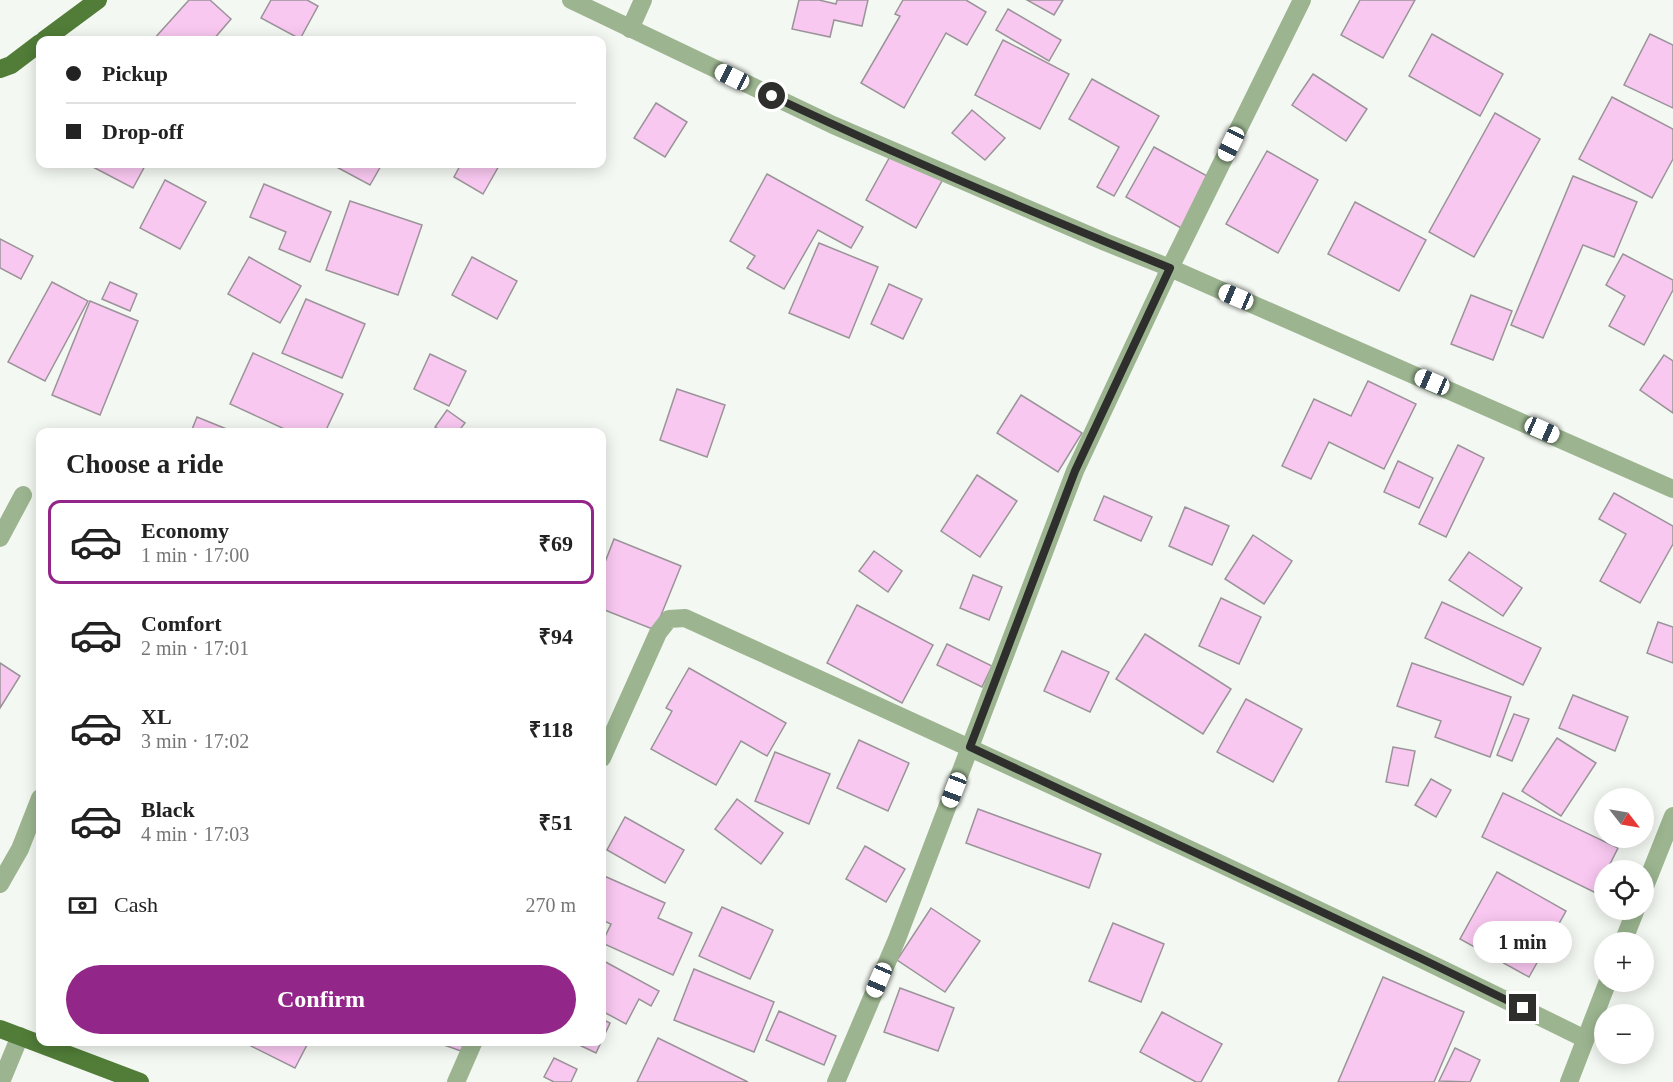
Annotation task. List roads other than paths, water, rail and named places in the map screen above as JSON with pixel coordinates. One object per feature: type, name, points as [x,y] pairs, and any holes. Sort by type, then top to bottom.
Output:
[{"type":"main road","points":[[50,36],[98,0]]},
{"type":"main road","points":[[0,69],[11,65],[36,46]]},
{"type":"main road","points":[[0,1029],[36,1042]]},
{"type":"main road","points":[[46,1046],[140,1082]]},
{"type":"street","points":[[570,0],[844,130],[1170,268],[1673,489]]},
{"type":"street","points":[[630,29],[643,0]]},
{"type":"street","points":[[836,1082],[897,939],[1075,471],[1170,268],[1302,0]]},
{"type":"street","points":[[0,538],[23,495]]},
{"type":"street","points":[[606,749],[658,633],[669,619],[685,618],[970,747],[1420,958],[1585,1039]]},
{"type":"street","points":[[0,884],[20,849],[36,808]]},
{"type":"street","points":[[1654,864],[1673,816]]},
{"type":"street","points":[[1569,1082],[1604,992]]},
{"type":"street","points":[[1,1082],[20,1036]]},
{"type":"street","points":[[456,1082],[472,1046]]}]
